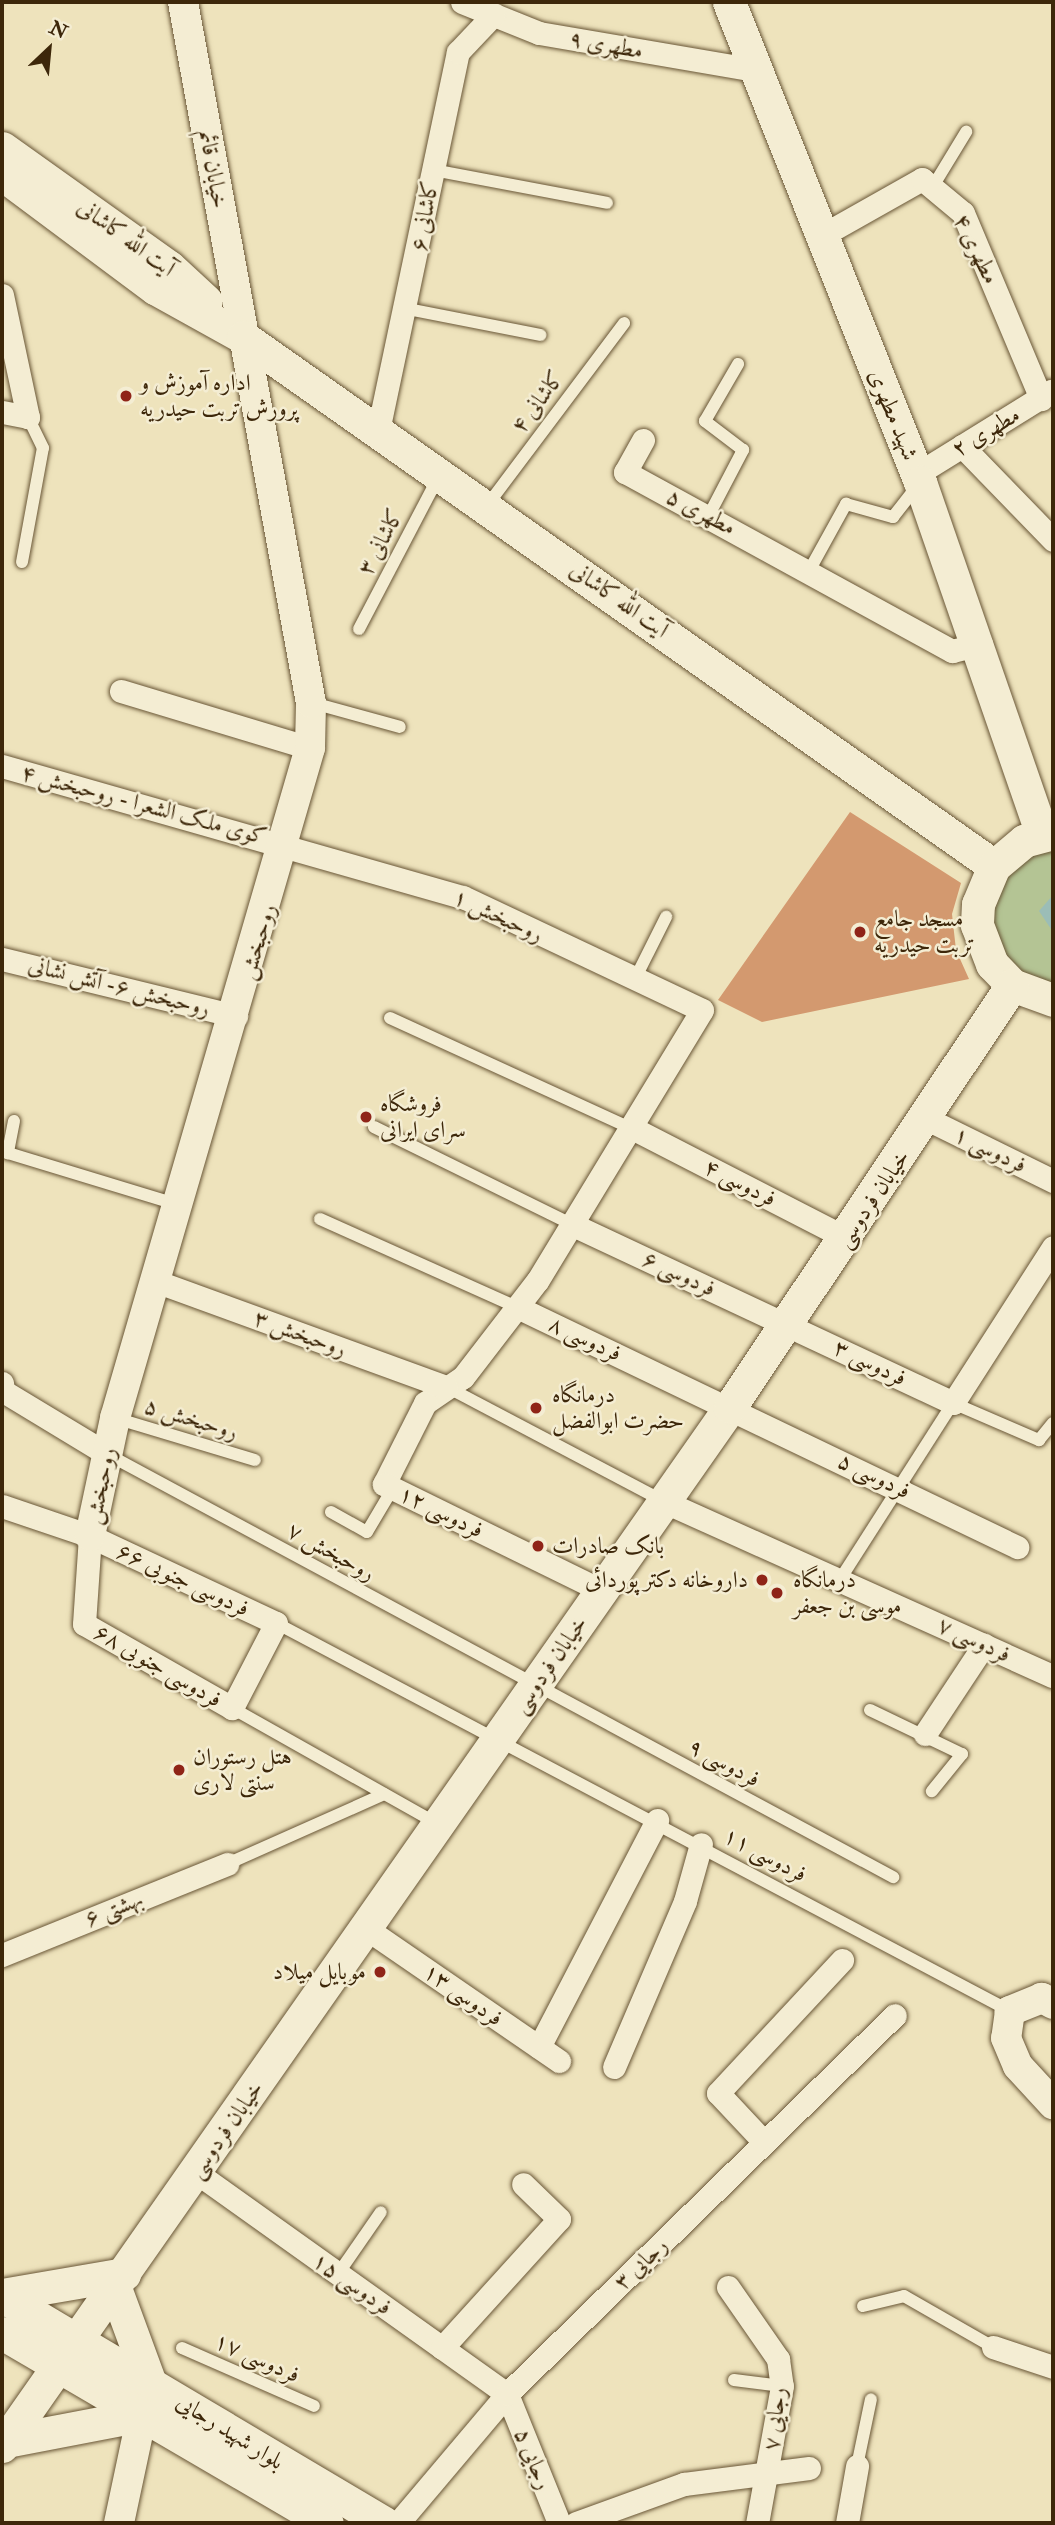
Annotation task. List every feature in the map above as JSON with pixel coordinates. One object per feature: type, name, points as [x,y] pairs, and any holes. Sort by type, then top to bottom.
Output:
[{"type":"main road","name":"شهید مطهری","points":[[733,4],[821,236],[919,478],[967,648],[1043,823]]},
{"type":"main road","name":"آیت الله کاشانی","points":[[2,148],[169,267],[243,337]]},
{"type":"main road","name":"آیت الله کاشانی","points":[[2,174],[155,288],[243,337],[994,866]]},
{"type":"main road","points":[[963,842],[1005,839],[1043,823]]},
{"type":"main road","points":[[1043,823],[994,866],[984,884],[977,925],[992,964],[1012,985],[1053,1000]]},
{"type":"main road","name":"خیابان فردوسی","points":[[60,2367],[788,1324],[928,1119],[1012,985]]},
{"type":"main road","points":[[2,2295],[119,2281],[150,2383]]},
{"type":"main road","name":"بلوار شهید رجایی","points":[[2,2295],[79,2338],[384,2523]]},
{"type":"main road","name":"بلوار شهید رجایی","points":[[2,2333],[327,2523]]},
{"type":"main road","points":[[4,2444],[60,2367]]},
{"type":"main road","points":[[4,2444],[142,2415]]},
{"type":"street","name":"خیابان قائم","points":[[183,2],[243,337]]},
{"type":"street","name":"مطهری ۹","points":[[462,2],[539,33],[756,70]]},
{"type":"street","name":"کاشانی ۶","points":[[378,431],[408,309],[458,52],[494,14]]},
{"type":"street","points":[[821,236],[922,179],[932,188]]},
{"type":"street","name":"مطهری ۴","points":[[932,188],[963,212],[1047,394]]},
{"type":"street","points":[[2,295],[28,417],[2,412]]},
{"type":"street","name":"روحبخش","points":[[90,1536],[115,1418],[287,844],[310,748],[311,703],[243,337]]},
{"type":"street","name":"مطهری ۲","points":[[919,478],[962,446],[1047,394]]},
{"type":"street","name":"مطهری ۵","points":[[643,440],[625,472],[809,571],[967,648]]},
{"type":"street","points":[[962,446],[1053,540]]},
{"type":"street","points":[[121,691],[310,748]]},
{"type":"street","name":"کوی ملک الشعرا - روحبخش ۴","points":[[2,766],[287,844]]},
{"type":"street","name":"روحبخش ۱","points":[[287,844],[463,897],[634,981],[702,1010],[634,1129]]},
{"type":"street","name":"روحبخش ۶- آتش نشانی","points":[[2,959],[236,1016]]},
{"type":"street","name":"فردوسی ۱","points":[[928,1119],[1053,1181]]},
{"type":"street","points":[[446,1387],[463,1377],[517,1307],[634,1129]]},
{"type":"street","name":"فردوسی ۴","points":[[634,1129],[846,1237]]},
{"type":"street","name":"فردوسی ۶","points":[[571,1224],[788,1324]]},
{"type":"street","points":[[953,1403],[1053,1247]]},
{"type":"street","name":"روحبخش ۳","points":[[155,1281],[446,1387]]},
{"type":"street","name":"فردوسی ۸","points":[[517,1307],[730,1407]]},
{"type":"street","name":"فردوسی ۳","points":[[788,1324],[953,1403]]},
{"type":"street","name":"فردوسی ۱۲","points":[[446,1387],[425,1403],[384,1483],[602,1591]]},
{"type":"street","points":[[2,1389],[107,1454]]},
{"type":"street","name":"فردوسی ۵","points":[[730,1407],[1017,1547]]},
{"type":"street","name":"فردوسی ۷","points":[[665,1502],[841,1578],[1053,1676]]},
{"type":"street","name":"فردوسی جنوبی ۶۶","points":[[2,1506],[90,1536],[276,1623]]},
{"type":"street","name":"فردوسی جنوبی ۶۸","points":[[90,1536],[84,1624],[232,1708]]},
{"type":"street","points":[[232,1708],[276,1623]]},
{"type":"street","points":[[925,1734],[984,1646]]},
{"type":"street","points":[[539,2047],[657,1821]]},
{"type":"street","points":[[614,2067],[685,1901],[701,1844]]},
{"type":"street","name":"بهشتی ۶","points":[[2,1955],[227,1864]]},
{"type":"street","name":"فردوسی ۱۳","points":[[367,1929],[559,2061]]},
{"type":"street","points":[[764,2142],[718,2093],[842,1960]]},
{"type":"street","points":[[1053,2004],[1042,1998],[1010,2011],[1006,2038],[1018,2066],[1053,2104]]},
{"type":"street","name":"رجایی ۳","points":[[398,2523],[507,2394],[895,2015]]},
{"type":"street","name":"فردوسی ۱۵","points":[[197,2173],[507,2394]]},
{"type":"street","points":[[442,2348],[559,2219],[523,2184]]},
{"type":"street","name":"رجایی ۷","points":[[728,2287],[778,2359],[782,2386],[757,2523]]},
{"type":"street","points":[[993,2347],[1053,2367]]},
{"type":"street","name":"رجایی ۵","points":[[507,2394],[559,2523]]},
{"type":"street","points":[[120,2523],[142,2415]]},
{"type":"street","points":[[847,2523],[857,2466]]},
{"type":"street","points":[[576,2523],[684,2484],[768,2469],[809,2468]]},
{"type":"lane","points":[[932,188],[966,132]]},
{"type":"lane","points":[[433,170],[607,203]]},
{"type":"lane","points":[[408,309],[540,335]]},
{"type":"lane","name":"کاشانی ۴","points":[[486,507],[624,323]]},
{"type":"lane","points":[[709,517],[743,450],[705,421],[738,364]]},
{"type":"lane","points":[[22,562],[43,448],[28,417]]},
{"type":"lane","name":"کاشانی ۳","points":[[359,629],[440,474]]},
{"type":"lane","points":[[809,571],[846,504],[893,517],[919,478]]},
{"type":"lane","points":[[311,703],[400,727]]},
{"type":"lane","points":[[634,981],[666,918]]},
{"type":"lane","points":[[390,1018],[634,1129]]},
{"type":"lane","points":[[14,1121],[8,1153],[180,1205]]},
{"type":"lane","points":[[374,1127],[571,1224]]},
{"type":"lane","points":[[320,1219],[517,1307]]},
{"type":"lane","points":[[446,1387],[665,1502]]},
{"type":"lane","points":[[841,1578],[953,1403],[1039,1440],[1053,1423]]},
{"type":"lane","name":"روحبخش ۵","points":[[115,1418],[255,1460]]},
{"type":"lane","name":"روحبخش ۷","points":[[107,1454],[535,1687]]},
{"type":"lane","points":[[331,1512],[367,1532],[393,1488]]},
{"type":"lane","name":"فردوسی ۱۱","points":[[276,1623],[500,1736],[1010,2011]]},
{"type":"lane","name":"فردوسی ۹","points":[[535,1687],[893,1877]]},
{"type":"lane","points":[[232,1708],[437,1824]]},
{"type":"lane","points":[[870,1710],[925,1734],[962,1755],[932,1791]]},
{"type":"lane","points":[[227,1864],[384,1794]]},
{"type":"lane","points":[[338,2274],[381,2212]]},
{"type":"lane","points":[[863,2306],[904,2296],[993,2347]]},
{"type":"lane","name":"فردوسی ۱۷","points":[[183,2348],[314,2406]]},
{"type":"lane","points":[[734,2380],[782,2386]]},
{"type":"lane","points":[[857,2466],[870,2399]]},
{"type":"green space","points":[[1053,843],[1053,993],[991,951],[990,889],[1008,863]]},
{"type":"water","points":[[1053,895],[1053,932],[1039,911]]},
{"type":"building","name":"مسجد جامع تربت حیدریه","points":[[850,812],[961,883],[952,914],[956,950],[969,979],[762,1022],[718,1000]]},
{"type":"place","name":"اداره آموزش و پرورش تربت حیدریه","points":[[126,396]]},
{"type":"place","name":"مسجد جامع تربت حیدریه","points":[[860,932]]},
{"type":"place","name":"فروشگاه سرای ایرانی","points":[[366,1117]]},
{"type":"place","name":"درمانگاه حضرت ابوالفضل","points":[[536,1408]]},
{"type":"place","name":"بانک صادرات","points":[[538,1546]]},
{"type":"place","name":"داروخانه دکتر پوردائی","points":[[762,1580]]},
{"type":"place","name":"درمانگاه موسی بن جعفر","points":[[777,1593]]},
{"type":"place","name":"هتل رستوران سنتی لاری","points":[[179,1770]]},
{"type":"place","name":"موبایل میلاد","points":[[380,1972]]}]
